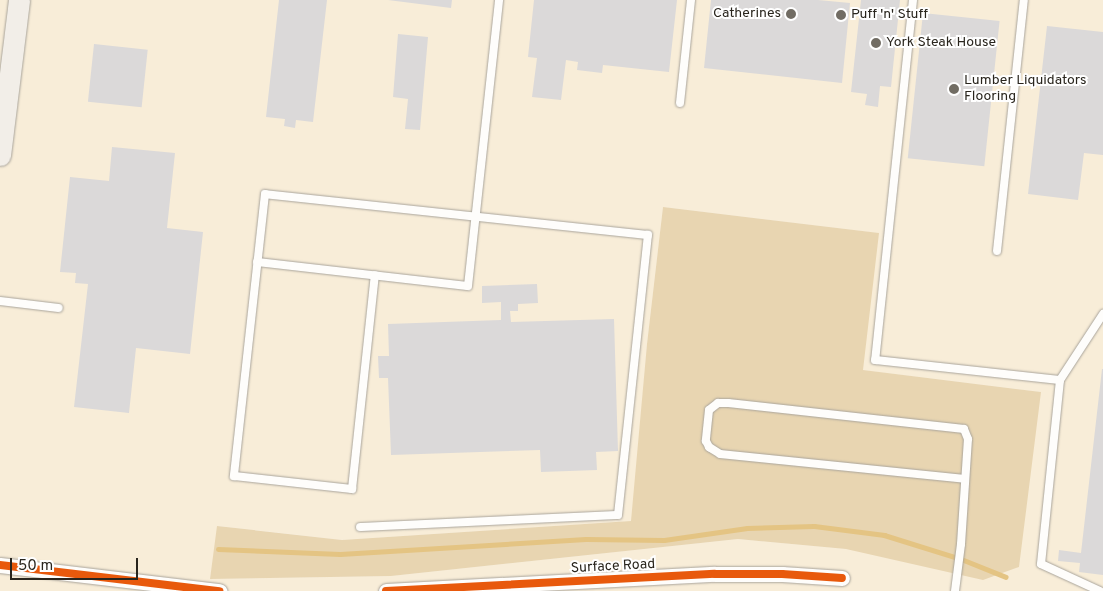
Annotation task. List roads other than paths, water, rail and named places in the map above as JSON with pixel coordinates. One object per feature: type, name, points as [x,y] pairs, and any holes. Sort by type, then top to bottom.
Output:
[{"type":"main road","points":[[0,155],[19,0]]},
{"type":"street","points":[[0,565],[219,591]]},
{"type":"street","name":"Surface Road","points":[[386,591],[715,574],[782,574],[842,578]]},
{"type":"lane","points":[[257,262],[468,286],[499,0]]},
{"type":"lane","points":[[680,103],[691,0]]},
{"type":"lane","points":[[913,0],[875,360],[1060,380]]},
{"type":"lane","points":[[997,251],[1024,0]]},
{"type":"lane","points":[[360,527],[618,515],[648,235],[264,194],[234,476],[352,488],[374,275]]},
{"type":"lane","points":[[0,301],[58,308]]},
{"type":"lane","points":[[1100,591],[1041,564],[1060,380],[1103,314]]},
{"type":"lane","points":[[955,591],[961,544],[968,438],[967,432],[957,427],[728,403],[718,403],[710,410],[706,441],[708,447],[720,454],[965,479]]},
{"type":"waterway","points":[[218,549],[340,554],[586,539],[664,540],[747,528],[814,526],[884,535],[961,559],[1006,577]]},
{"type":"place","name":"Catherines","points":[[791,14]]},
{"type":"place","name":"Puff 'n' Stuff","points":[[841,15]]},
{"type":"place","name":"York Steak House","points":[[876,43]]},
{"type":"place","name":"Lumber Liquidators Flooring","points":[[954,89]]}]
